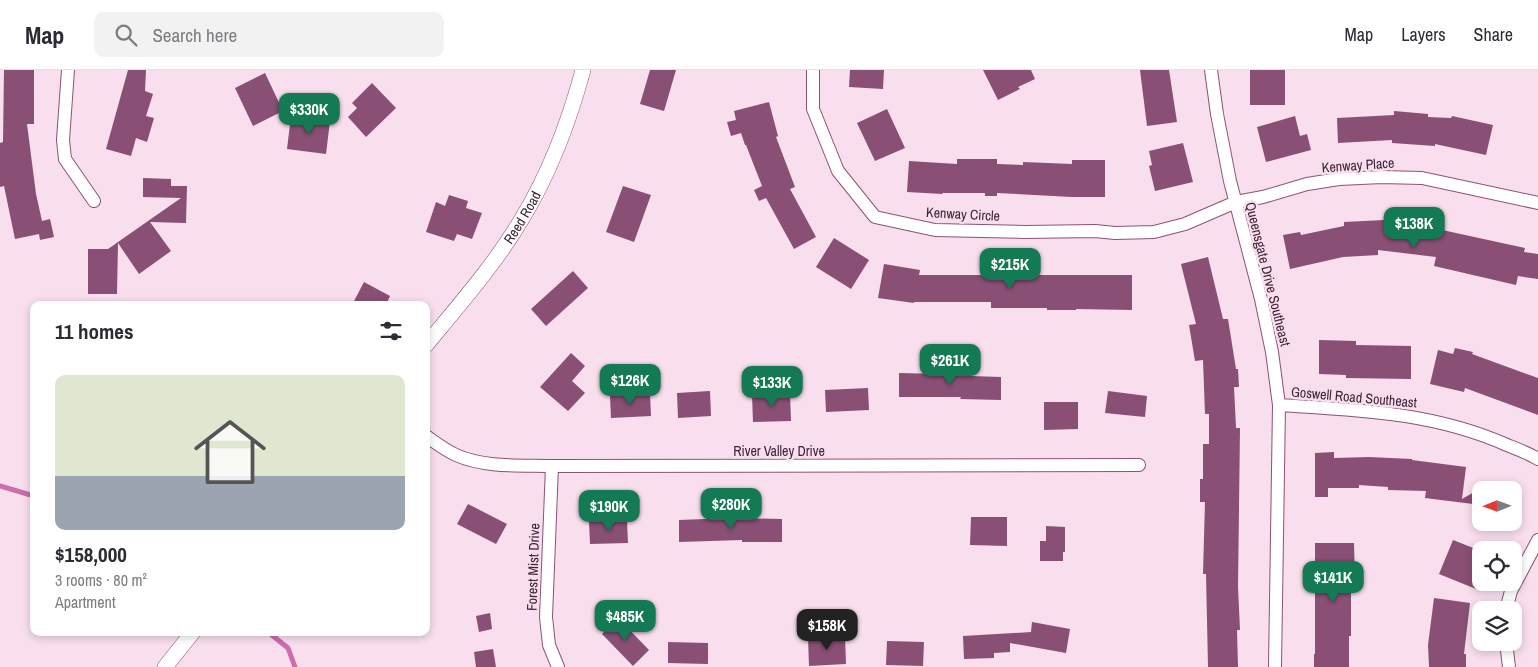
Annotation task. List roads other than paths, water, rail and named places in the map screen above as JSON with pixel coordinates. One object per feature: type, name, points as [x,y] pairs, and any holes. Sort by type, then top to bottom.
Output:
[{"type":"street","points":[[68,70],[63,140],[65,159],[94,200]]},
{"type":"street","name":"Reed Road","points":[[430,340],[498,254],[522,218],[538,189],[568,120],[583,70]]},
{"type":"street","name":"Kenway Circle","points":[[813,70],[813,109],[838,171],[875,217],[935,230],[1095,231],[1115,233],[1154,232],[1185,224]]},
{"type":"street","name":"Queensgate Drive Southeast","points":[[1211,70],[1217,114],[1236,202],[1261,299],[1272,352],[1279,405],[1275,667]]},
{"type":"street","name":"Kenway Place","points":[[1185,224],[1236,202],[1263,197],[1307,184],[1339,179],[1382,176],[1422,178],[1538,203]]},
{"type":"street","name":"Goswell Road Southeast","points":[[1279,405],[1383,412],[1419,417],[1482,433],[1538,459]]},
{"type":"street","name":"River Valley Drive","points":[[430,439],[457,456],[478,462],[552,466],[1139,466]]},
{"type":"street","name":"Forest Mist Drive","points":[[552,466],[546,617],[549,645],[558,667]]},
{"type":"street","points":[[1508,601],[1511,591],[1538,540]]},
{"type":"street","points":[[165,667],[190,636]]},
{"type":"street","points":[[1507,651],[1509,667]]},
{"type":"waterway","points":[[0,486],[30,495]]},
{"type":"waterway","points":[[273,636],[288,648],[295,667]]}]
